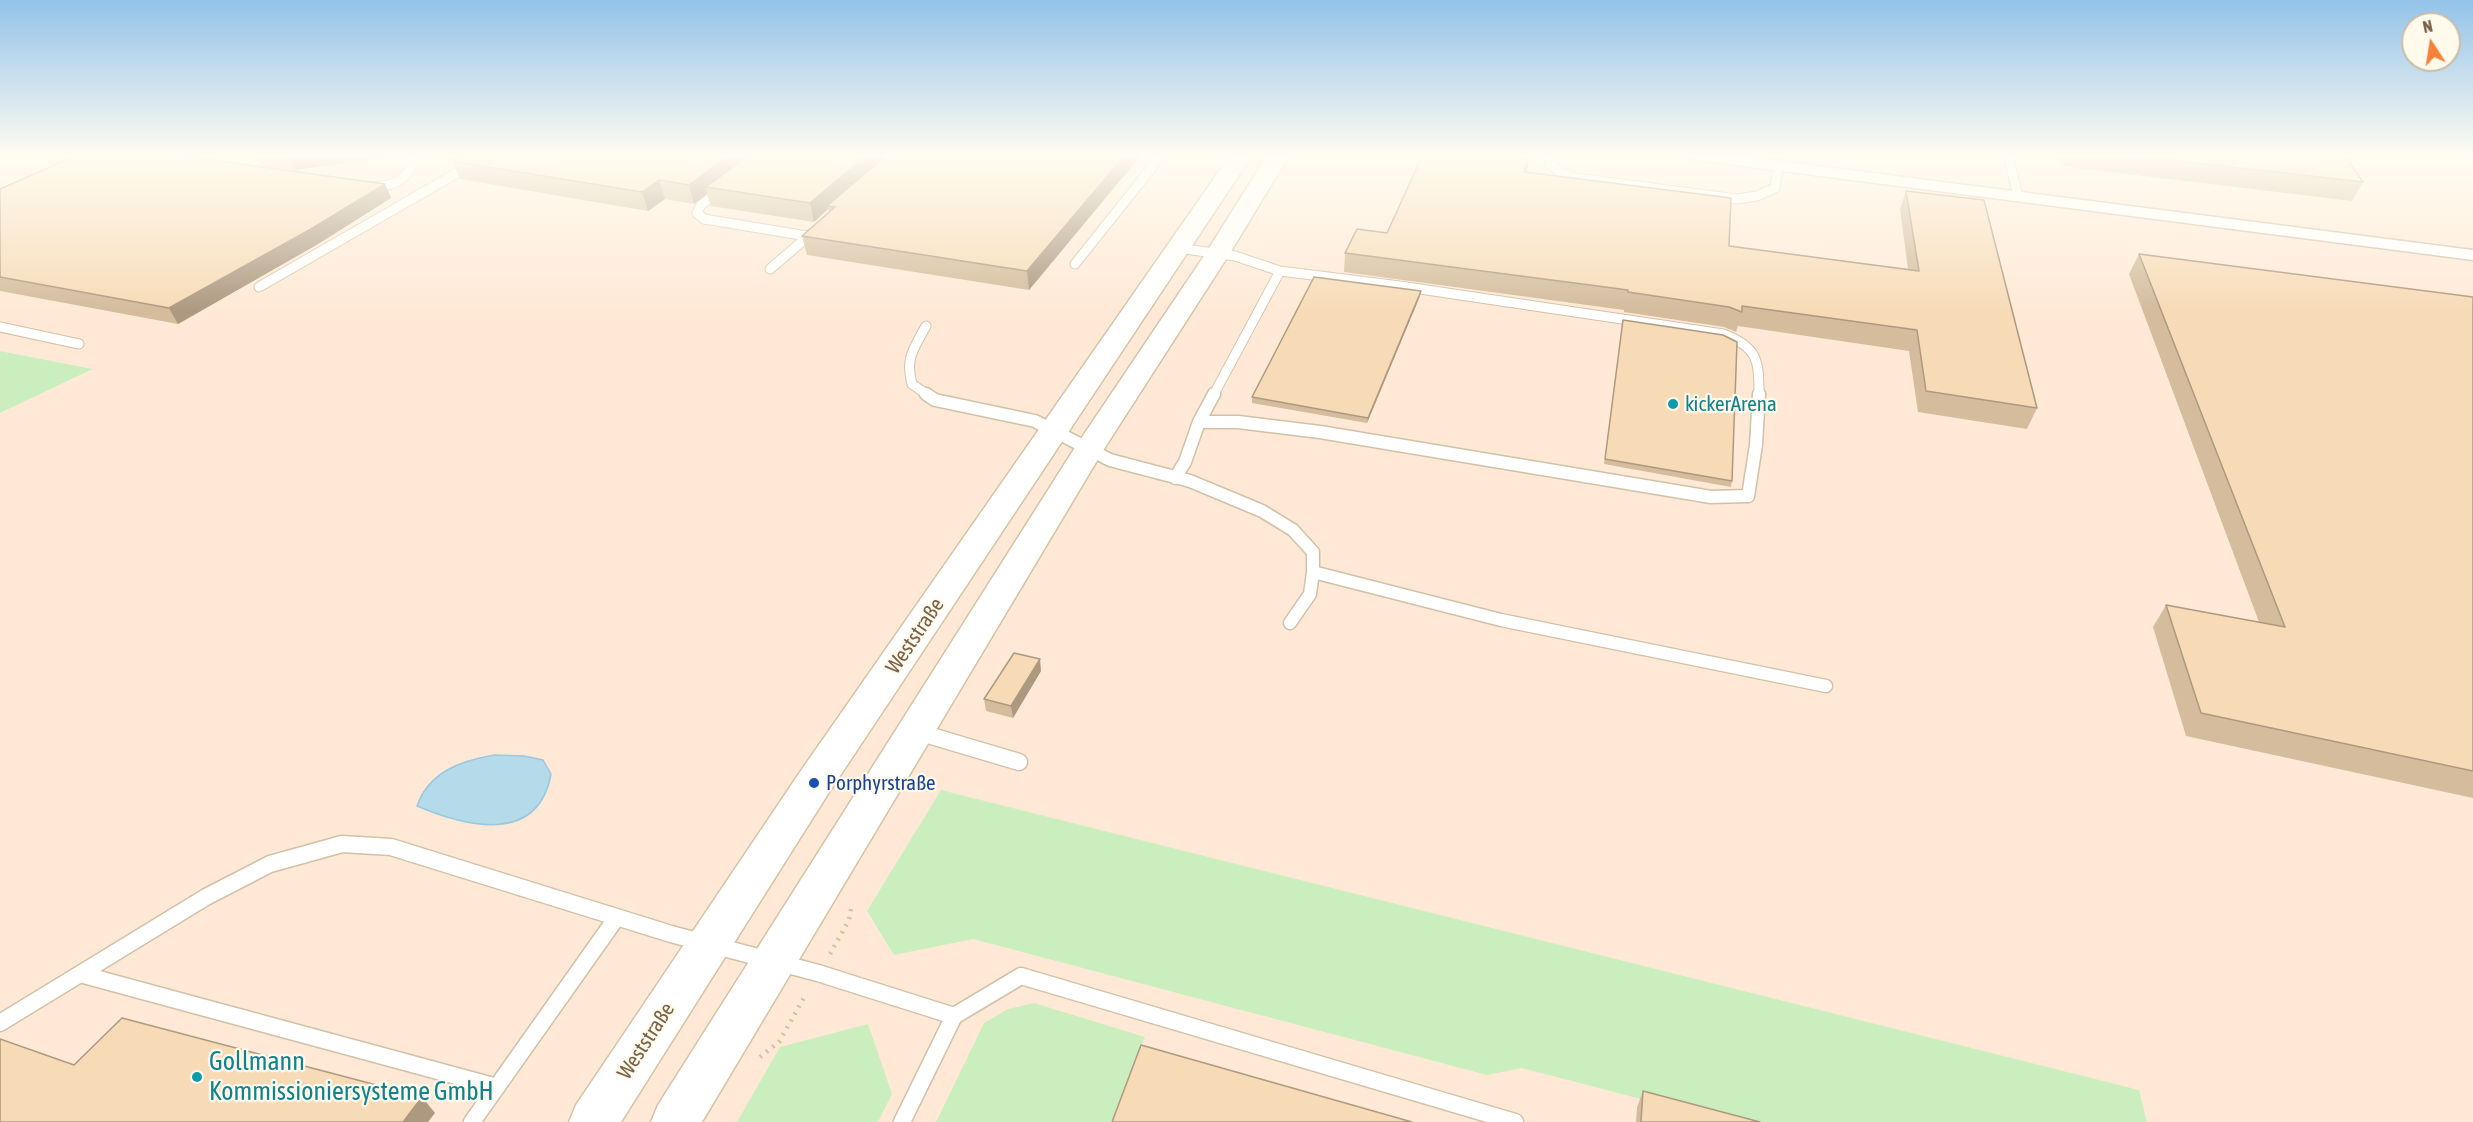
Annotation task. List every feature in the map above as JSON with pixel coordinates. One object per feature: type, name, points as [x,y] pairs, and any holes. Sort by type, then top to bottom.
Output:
[{"type":"main road","name":"Weststraße","points":[[593,1122],[690,940],[814,783],[1206,206]]},
{"type":"main road","points":[[675,1122],[1089,449],[1247,206]]},
{"type":"street","points":[[2099,206],[2473,255]]},
{"type":"lane","points":[[259,287],[399,206]]},
{"type":"lane","points":[[700,206],[697,213],[704,219],[807,236]]},
{"type":"lane","points":[[1075,264],[1121,206]]},
{"type":"lane","points":[[770,270],[816,229]]},
{"type":"lane","points":[[1178,248],[1235,256],[1280,271],[1400,286],[1723,334],[1738,339],[1754,352],[1760,377],[1748,496],[1711,497],[1320,432],[1238,422],[1199,422]]},
{"type":"lane","points":[[1175,478],[1185,462],[1199,422],[1280,271]]},
{"type":"lane","points":[[926,326],[909,357],[909,372],[912,384],[935,400],[1035,422],[1110,460],[1190,482],[1262,511],[1293,530],[1313,552],[1313,572],[1310,594],[1290,623]]},
{"type":"lane","points":[[0,327],[79,344]]},
{"type":"lane","points":[[1313,572],[1387,595],[1496,620],[1746,672],[1826,686]]},
{"type":"lane","points":[[917,732],[1019,762]]},
{"type":"lane","points":[[0,1023],[206,897],[270,864],[342,844],[391,847],[690,940],[875,990],[954,1016]]},
{"type":"lane","points":[[472,1122],[617,917]]},
{"type":"lane","points":[[80,974],[497,1086]]},
{"type":"lane","points":[[902,1122],[954,1016],[1021,976],[1515,1122]]},
{"type":"shaded area","points":[[0,206],[2473,206],[2473,1122],[0,1122],[0,413],[93,369],[0,351]]},
{"type":"green space","points":[[0,351],[93,369],[0,413]]},
{"type":"green space","points":[[941,790],[2139,1090],[2147,1122],[1729,1122],[1522,1068],[1487,1075],[973,939],[894,955],[867,911]]},
{"type":"green space","points":[[1034,1003],[1145,1037],[1111,1122],[936,1122],[984,1023],[1008,1009]]},
{"type":"green space","points":[[868,1024],[892,1094],[878,1122],[737,1122],[780,1047]]},
{"type":"water","points":[[494,755],[524,756],[543,760],[551,774],[543,797],[531,812],[515,821],[477,824],[456,820],[417,806],[429,785],[447,770],[469,761]]},
{"type":"building","points":[[0,206],[348,206],[169,308],[0,277]]},
{"type":"building","points":[[830,206],[1082,206],[1027,271],[802,236],[835,207]]},
{"type":"building","points":[[1399,206],[1731,206],[1729,246],[1919,271],[1908,206],[1986,206],[2037,408],[1926,391],[1917,330],[1742,306],[1742,312],[1729,307],[1628,292],[1628,290],[1345,253],[1357,229],[1387,233]]},
{"type":"building","points":[[2139,254],[2473,297],[2473,771],[2201,713],[2166,605],[2285,627]]},
{"type":"building","points":[[1314,277],[1421,291],[1368,418],[1252,397]]},
{"type":"building","name":"kickerArena","points":[[1623,320],[1723,335],[1737,342],[1732,481],[1605,459]]},
{"type":"building","points":[[1014,653],[1040,659],[1011,706],[984,699]]},
{"type":"building","name":"Gollmann Kommissioniersysteme GmbH","points":[[122,1018],[422,1097],[403,1122],[0,1122],[0,1039],[74,1065]]},
{"type":"building","points":[[1141,1045],[1412,1122],[1112,1122]]},
{"type":"building","points":[[1643,1091],[1760,1122],[1641,1122]]},
{"type":"place","name":"kickerArena","points":[[1673,404]]},
{"type":"place","name":"Porphyrstraße","points":[[814,783]]},
{"type":"place","name":"Gollmann Kommissioniersysteme GmbH","points":[[197,1077]]}]
